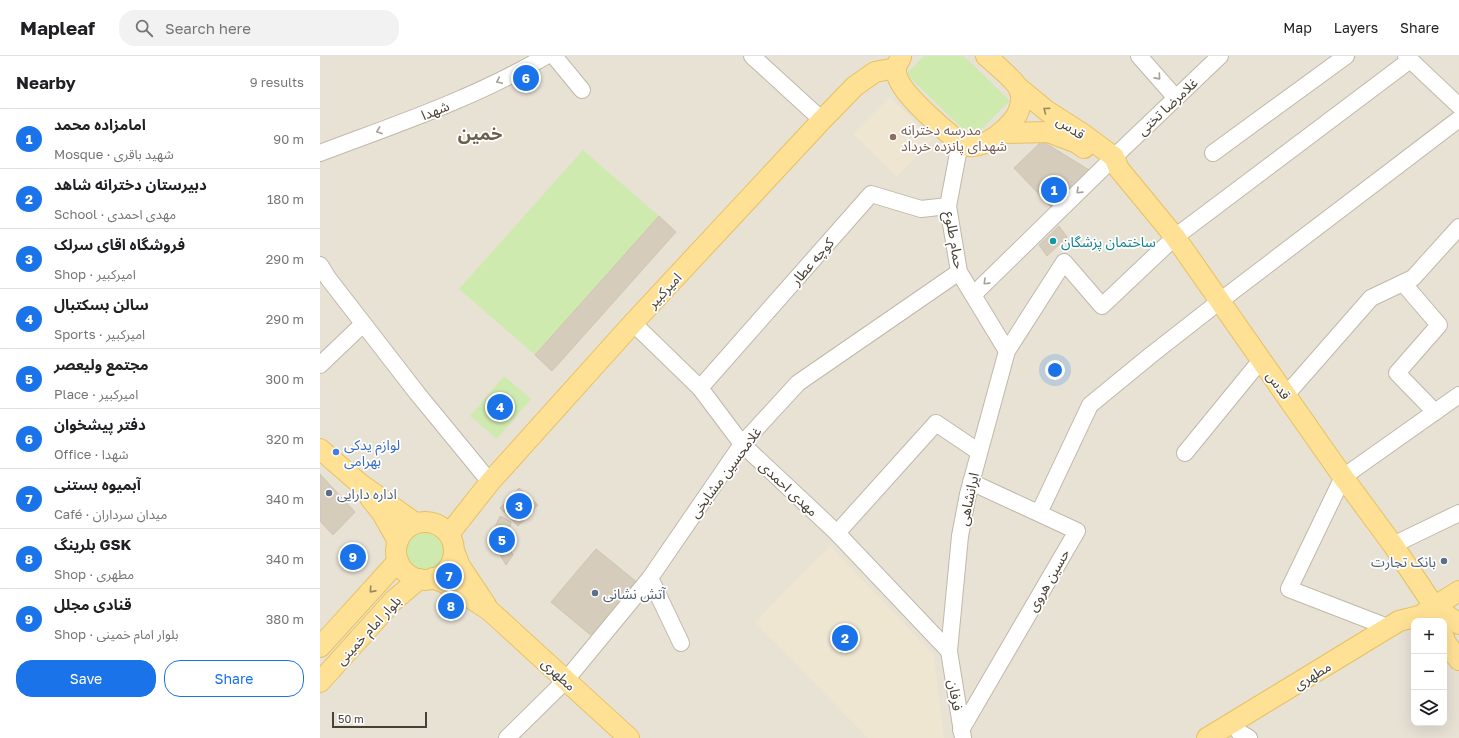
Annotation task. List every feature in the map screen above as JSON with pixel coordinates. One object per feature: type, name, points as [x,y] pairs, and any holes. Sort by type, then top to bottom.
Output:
[{"type":"main road","name":"قدس","points":[[986,56],[1019,88],[1047,111],[1083,134],[1113,163],[1175,237],[1393,545],[1424,617]]},
{"type":"main road","name":"امیرکبیر","points":[[451,542],[490,482],[633,323],[822,120],[855,86],[875,72],[899,62]]},
{"type":"main road","points":[[899,62],[897,77],[911,98],[960,142],[969,146],[977,146],[992,139],[1014,120],[1019,110],[1021,101],[1019,88]]},
{"type":"main road","name":"قدس","points":[[1000,133],[1048,132],[1076,143],[1113,163]]},
{"type":"main road","points":[[320,449],[359,484],[415,523]]},
{"type":"main road","points":[[359,484],[382,513],[398,541]]},
{"type":"main road","points":[[415,523],[434,523],[442,527],[451,542],[452,560],[448,568],[442,574],[426,579],[410,575],[403,569],[398,561],[396,548],[398,541],[402,533],[415,523]]},
{"type":"main road","name":"مطهری","points":[[451,542],[460,566],[490,610]]},
{"type":"main road","name":"بلوار امام خمینی","points":[[320,647],[398,561]]},
{"type":"main road","name":"مطهری","points":[[426,579],[452,586],[490,610],[629,738]]},
{"type":"main road","name":"بلوار امام خمینی","points":[[320,682],[393,601],[426,579]]},
{"type":"main road","points":[[1424,617],[1459,591]]},
{"type":"main road","points":[[1424,617],[1459,624]]},
{"type":"main road","name":"مطهری","points":[[1237,733],[1399,621],[1424,617]]},
{"type":"main road","name":"مطهری","points":[[1208,738],[1237,733],[1404,633],[1424,617]]},
{"type":"main road","points":[[1447,645],[1459,660]]},
{"type":"street","name":"شهدا","points":[[320,153],[443,107],[511,76],[522,62],[546,56]]},
{"type":"street","points":[[554,56],[582,90]]},
{"type":"street","points":[[752,56],[822,120]]},
{"type":"street","points":[[1139,56],[1176,98]]},
{"type":"street","name":"غلامرضا تختی","points":[[973,295],[1113,163],[1176,98],[1220,56]]},
{"type":"street","points":[[1213,154],[1346,56]]},
{"type":"street","points":[[1175,237],[1408,58],[1459,106]]},
{"type":"street","points":[[1039,513],[1090,405],[1151,354],[1459,119]]},
{"type":"street","name":"حمام طلوع","points":[[960,142],[948,206],[959,272],[1007,351]]},
{"type":"street","name":"کوچه عطار","points":[[700,388],[871,194],[920,209],[948,206]]},
{"type":"street","points":[[1286,395],[1371,298],[1413,278],[1459,227]]},
{"type":"street","name":"ایرانشاهی","points":[[949,651],[960,536],[971,482],[1007,351],[1064,262],[1102,306],[1175,237]]},
{"type":"street","points":[[320,265],[328,278],[417,393],[490,482]]},
{"type":"street","name":"غلامحسین مشایخی","points":[[507,738],[566,680],[650,578],[742,444],[798,383],[959,272]]},
{"type":"street","points":[[1403,283],[1439,325],[1397,373],[1435,412]]},
{"type":"street","name":"مهدی احمدی","points":[[633,323],[700,388],[742,444],[837,533],[949,651]]},
{"type":"street","points":[[320,365],[363,324]]},
{"type":"street","points":[[1185,453],[1261,360]]},
{"type":"street","points":[[1390,628],[1290,589],[1344,477],[1459,395]]},
{"type":"street","points":[[837,533],[936,423],[979,452]]},
{"type":"street","name":"حسین هروی","points":[[962,734],[1077,531],[971,482]]},
{"type":"street","points":[[1393,545],[1459,513]]},
{"type":"street","points":[[650,578],[681,643]]},
{"type":"street","name":"فرفان","points":[[949,651],[962,734]]},
{"type":"shaded area","points":[[320,56],[1459,56],[1459,738],[320,738]]},
{"type":"shaded area","name":"مدرسه دخترانه شهدای پانزده خرداد","points":[[890,97],[933,139],[897,177],[853,134]]},
{"type":"shaded area","points":[[830,546],[934,655],[944,738],[868,738],[755,622]]},
{"type":"green space","points":[[924,56],[964,56],[1010,101],[972,138],[906,74]]},
{"type":"green space","points":[[583,150],[659,216],[535,355],[459,289]]},
{"type":"green space","points":[[504,376],[531,399],[497,439],[470,416]]},
{"type":"green space","points":[[424,528],[436,532],[442,538],[446,550],[442,562],[436,568],[424,572],[412,568],[406,562],[402,550],[406,538],[412,532]]},
{"type":"building","points":[[532,72],[535,76],[521,85],[517,80]]},
{"type":"building","points":[[1042,141],[1094,173],[1052,208],[1014,168]]},
{"type":"building","points":[[659,216],[676,232],[552,371],[535,355]]},
{"type":"building","name":"ساختمان پزشگان","points":[[1059,226],[1067,237],[1047,256],[1039,245]]},
{"type":"building","name":"اداره دارایی","points":[[320,474],[355,512],[333,535],[320,521]]},
{"type":"building","points":[[519,488],[538,505],[518,526],[500,508]]},
{"type":"building","points":[[500,516],[511,522],[508,539],[513,555],[506,565],[499,553],[495,541],[494,529]]},
{"type":"building","points":[[352,549],[359,554],[354,560],[347,554]]},
{"type":"building","name":"آتش نشانی","points":[[596,549],[638,583],[593,637],[551,602]]},
{"type":"place","name":"دفتر پیشخوان","points":[[526,78]]},
{"type":"place","name":"مدرسه دخترانه شهدای پانزده خرداد","points":[[893,137]]},
{"type":"place","name":"امامزاده محمد","points":[[1054,190]]},
{"type":"place","name":"ساختمان پزشگان","points":[[1053,241]]},
{"type":"place","name":"سالن بسکتبال","points":[[500,407]]},
{"type":"place","name":"لوازم یدکی بهرامی","points":[[336,452]]},
{"type":"place","name":"اداره دارایی","points":[[329,493]]},
{"type":"place","name":"فروشگاه اقای سرلک","points":[[519,506]]},
{"type":"place","name":"مجتمع ولیعصر","points":[[502,540]]},
{"type":"place","name":"قنادی مجلل","points":[[353,557]]},
{"type":"place","name":"بانک تجارت","points":[[1444,561]]},
{"type":"place","name":"آبمیوه بستنی","points":[[449,576]]},
{"type":"place","name":"آتش نشانی","points":[[595,593]]},
{"type":"place","name":"بلرینگ GSK","points":[[451,606]]},
{"type":"place","name":"دبیرستان دخترانه شاهد","points":[[845,638]]},
{"type":"district","name":"خمین","points":[[480,133]]}]
